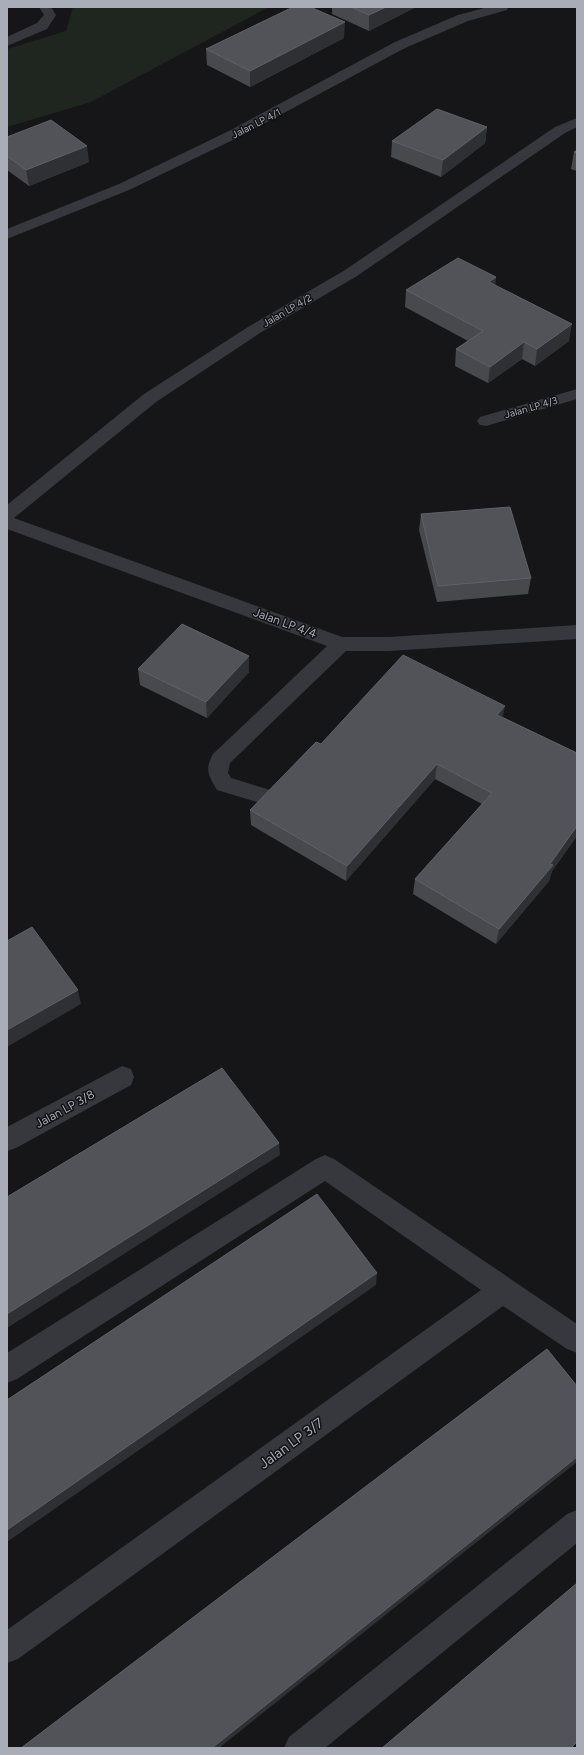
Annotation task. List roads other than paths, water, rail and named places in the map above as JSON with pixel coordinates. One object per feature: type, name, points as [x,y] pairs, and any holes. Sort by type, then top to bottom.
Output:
[{"type":"street","points":[[7,42],[42,26],[50,15],[45,7]]},
{"type":"street","name":"Jalan LP 4/1","points":[[7,234],[124,187],[213,144],[322,88],[400,45],[464,18],[502,7]]},
{"type":"street","name":"Jalan LP 4/2","points":[[7,514],[150,398],[254,330],[350,273],[560,130],[577,122]]},
{"type":"street","name":"Jalan LP 4/3","points":[[486,420],[577,394]]},
{"type":"street","name":"Jalan LP 4/4","points":[[7,522],[341,644],[389,644],[577,632]]},
{"type":"street","points":[[263,796],[224,784],[218,773],[220,760],[341,644]]},
{"type":"street","name":"Jalan LP 3/8","points":[[7,1140],[122,1077]]},
{"type":"street","points":[[7,1369],[325,1167],[577,1340]]},
{"type":"street","name":"Jalan LP 3/7","points":[[7,1648],[503,1290]]},
{"type":"street","points":[[300,1748],[577,1524]]}]
